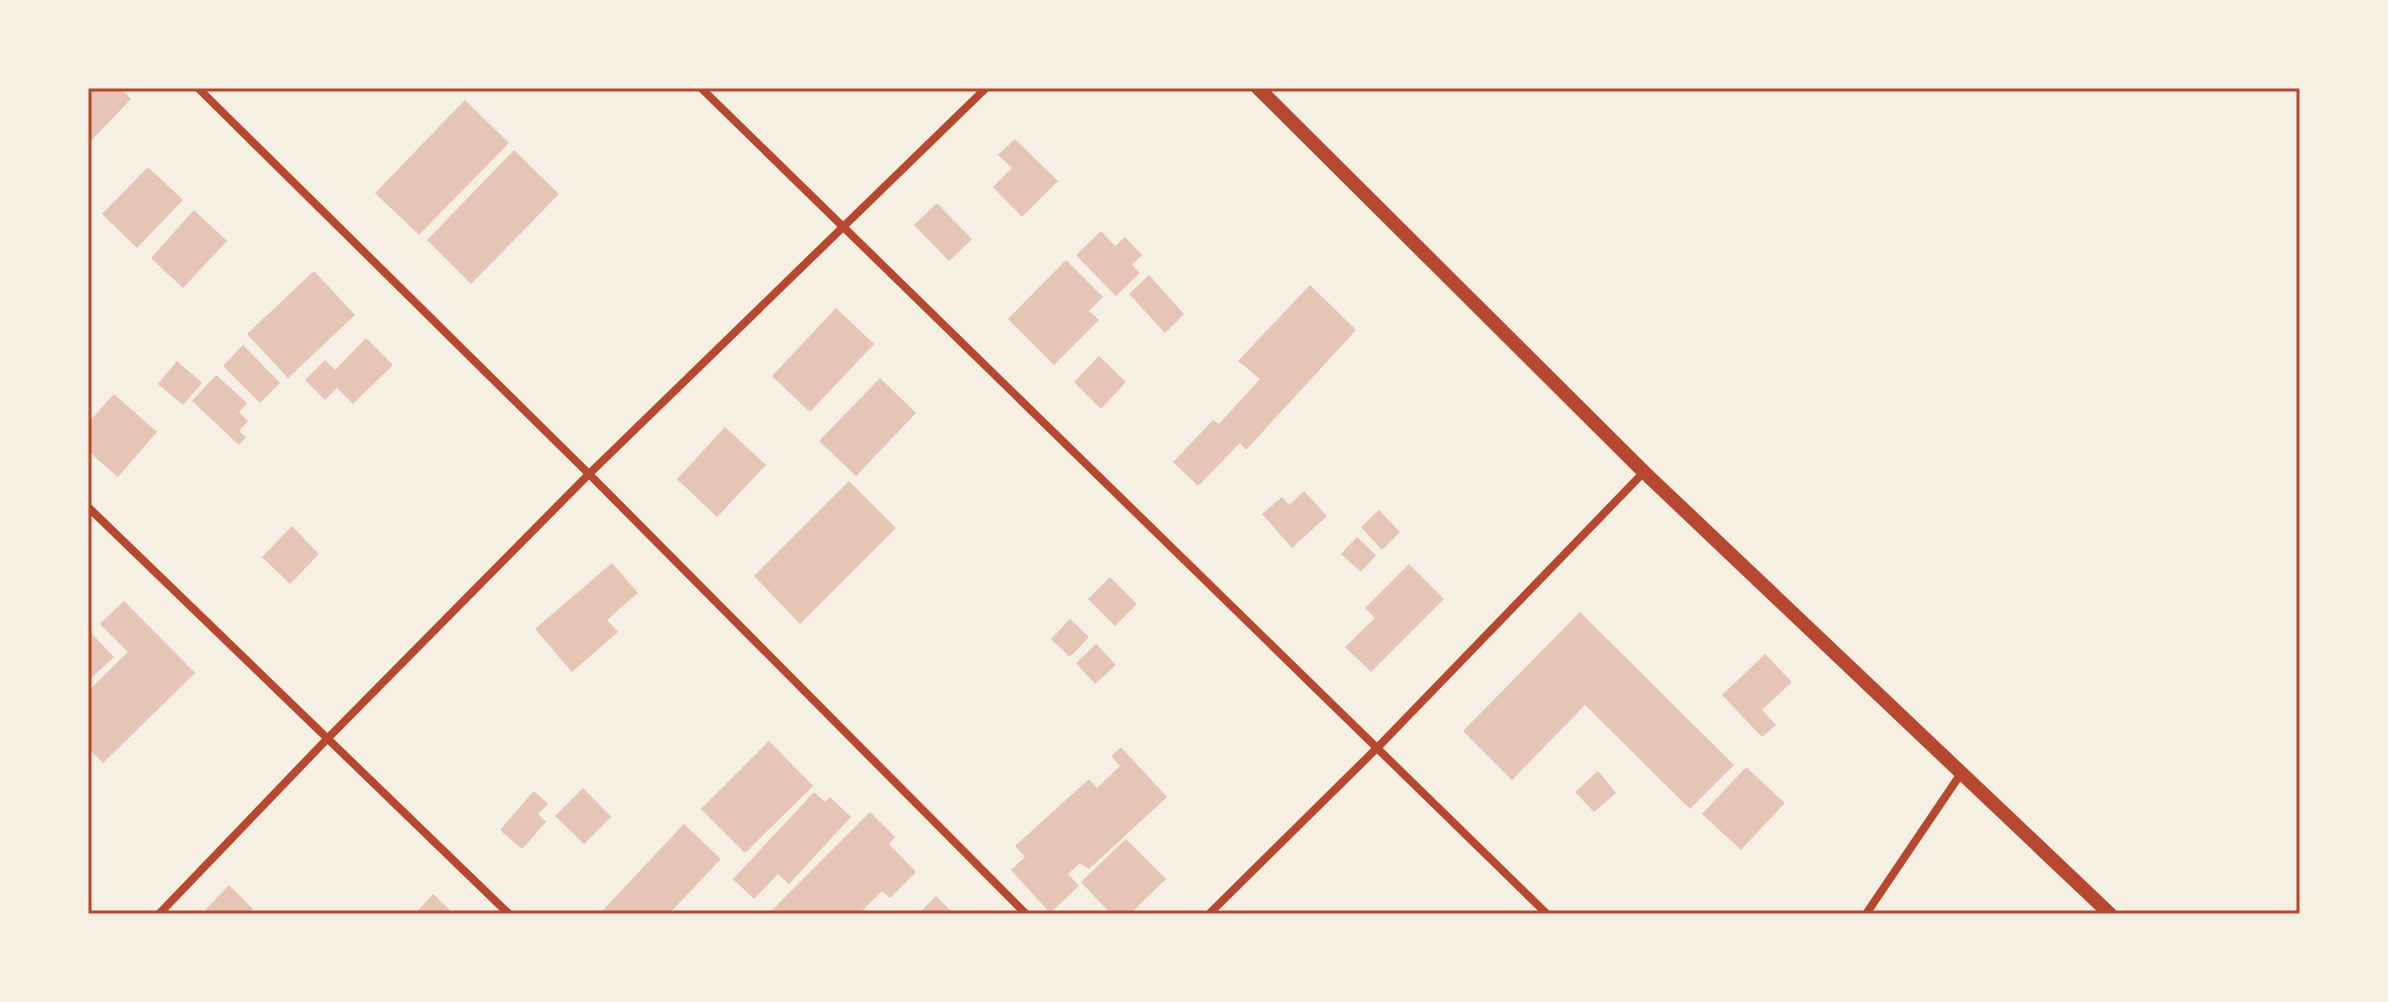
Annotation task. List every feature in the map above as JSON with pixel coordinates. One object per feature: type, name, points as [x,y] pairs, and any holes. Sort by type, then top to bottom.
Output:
[{"type":"street","points":[[198,88],[589,474],[1026,914]]},
{"type":"street","points":[[701,88],[1547,914]]},
{"type":"street","points":[[159,914],[589,474],[986,88]]},
{"type":"street","points":[[1258,88],[1644,472],[2110,914]]},
{"type":"street","points":[[1209,914],[1378,747],[1644,472]]},
{"type":"street","points":[[88,507],[509,914]]},
{"type":"street","points":[[1866,914],[1962,772]]},
{"type":"building","points":[[88,88],[120,88],[131,99],[88,144]]},
{"type":"building","points":[[465,100],[509,143],[419,235],[375,193]]},
{"type":"building","points":[[1015,139],[1058,181],[1022,217],[993,187],[1012,168],[998,155]]},
{"type":"building","points":[[514,150],[559,194],[471,284],[427,240]]},
{"type":"building","points":[[148,167],[183,200],[137,248],[102,214]]},
{"type":"building","points":[[937,203],[972,239],[949,261],[914,225]]},
{"type":"building","points":[[194,210],[227,241],[183,288],[151,258]]},
{"type":"building","points":[[1101,231],[1115,246],[1125,237],[1142,255],[1132,265],[1140,273],[1116,296],[1076,255]]},
{"type":"building","points":[[1066,260],[1103,297],[1089,311],[1099,320],[1054,365],[1008,319]]},
{"type":"building","points":[[314,271],[355,315],[288,378],[247,334]]},
{"type":"building","points":[[1149,275],[1184,314],[1165,333],[1129,294]]},
{"type":"building","points":[[1310,285],[1356,330],[1246,450],[1240,443],[1198,486],[1173,462],[1213,420],[1219,424],[1260,379],[1238,361]]},
{"type":"building","points":[[836,308],[874,344],[810,412],[772,376]]},
{"type":"building","points":[[366,338],[393,365],[353,404],[337,388],[325,400],[305,380],[325,360],[335,370]]},
{"type":"building","points":[[243,345],[280,383],[260,403],[223,366]]},
{"type":"building","points":[[1099,356],[1126,382],[1101,409],[1074,382]]},
{"type":"building","points":[[177,361],[202,383],[183,405],[158,384]]},
{"type":"building","points":[[216,375],[247,403],[239,412],[248,421],[239,431],[246,437],[239,445],[192,401]]},
{"type":"building","points":[[880,378],[916,413],[856,476],[819,441]]},
{"type":"building","points":[[114,394],[157,432],[118,477],[88,451],[88,423]]},
{"type":"building","points":[[725,427],[766,465],[717,517],[677,479]]},
{"type":"building","points":[[849,481],[896,528],[800,624],[754,576]]},
{"type":"building","points":[[1304,491],[1327,516],[1292,548],[1262,514],[1282,497],[1289,505]]},
{"type":"building","points":[[1379,510],[1400,532],[1382,550],[1361,527]]},
{"type":"building","points":[[292,526],[319,554],[290,584],[262,557]]},
{"type":"building","points":[[1357,537],[1376,555],[1361,572],[1341,554]]},
{"type":"building","points":[[612,563],[638,593],[607,620],[618,632],[572,672],[535,629]]},
{"type":"building","points":[[1409,564],[1444,599],[1371,672],[1345,647],[1375,618],[1365,608]]},
{"type":"building","points":[[1110,577],[1137,604],[1115,626],[1088,599]]},
{"type":"building","points":[[124,601],[195,673],[103,763],[88,748],[88,691],[128,652],[100,624]]},
{"type":"building","points":[[1580,612],[1734,765],[1690,809],[1585,705],[1512,780],[1463,731]]},
{"type":"building","points":[[1070,619],[1089,637],[1070,657],[1051,639]]},
{"type":"building","points":[[88,630],[114,657],[88,681]]},
{"type":"building","points":[[1096,644],[1116,665],[1095,684],[1076,663]]},
{"type":"building","points":[[1765,654],[1792,682],[1762,710],[1776,725],[1762,737],[1722,695]]},
{"type":"building","points":[[769,741],[813,786],[745,853],[701,809]]},
{"type":"building","points":[[1121,747],[1167,797],[1089,869],[1080,863],[1068,874],[1079,886],[1050,913],[1011,870],[1025,857],[1015,846],[1089,779],[1097,788],[1120,766],[1111,756]]},
{"type":"building","points":[[1746,767],[1785,803],[1741,850],[1702,814]]},
{"type":"building","points":[[1598,771],[1616,793],[1594,812],[1575,792]]},
{"type":"building","points":[[583,788],[611,817],[584,844],[555,816]]},
{"type":"building","points":[[534,791],[548,804],[538,814],[546,822],[522,849],[500,830]]},
{"type":"building","points":[[814,792],[825,802],[830,797],[851,817],[789,884],[778,874],[754,899],[733,879]]},
{"type":"building","points":[[870,812],[895,837],[889,844],[916,872],[890,898],[882,891],[859,914],[768,914]]},
{"type":"building","points":[[684,824],[721,859],[669,914],[605,914],[602,911]]},
{"type":"building","points":[[1126,839],[1166,879],[1130,914],[1111,914],[1081,882]]},
{"type":"building","points":[[229,885],[253,909],[248,914],[210,914],[205,910]]},
{"type":"building","points":[[433,894],[454,914],[415,914]]},
{"type":"building","points":[[936,896],[954,914],[918,914]]}]
